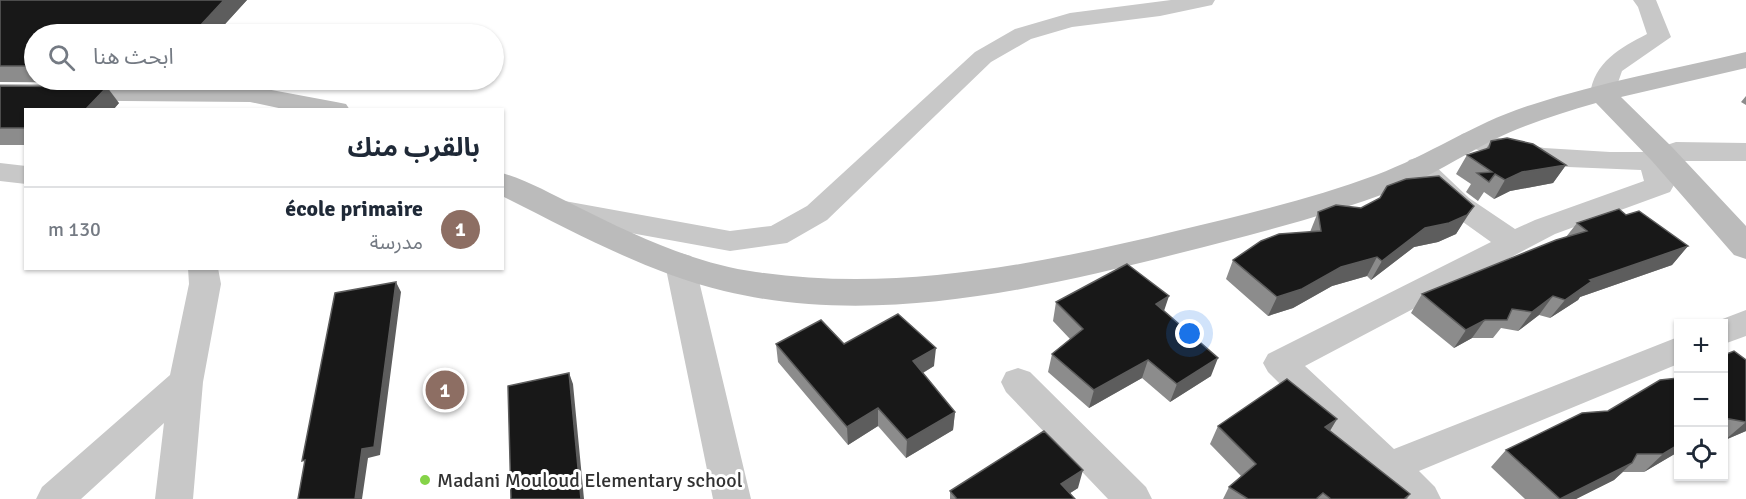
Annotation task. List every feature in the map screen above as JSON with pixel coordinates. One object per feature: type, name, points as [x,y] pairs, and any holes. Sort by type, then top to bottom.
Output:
[{"type":"main road","points":[[504,184],[658,258],[754,285],[850,293],[980,284],[1099,262],[1250,225],[1391,180],[1511,121],[1603,95],[1746,60]]},
{"type":"main road","points":[[0,92],[250,94],[325,108]]},
{"type":"main road","points":[[1603,95],[1656,157],[1746,247]]},
{"type":"street","points":[[559,210],[730,241],[777,236],[817,213],[983,57],[1023,33],[1070,20],[1160,9],[1204,0]]},
{"type":"street","points":[[1603,95],[1603,81],[1621,58],[1659,37],[1644,0]]},
{"type":"street","points":[[1471,141],[1544,157],[1656,157],[1676,151],[1746,152]]},
{"type":"street","points":[[1422,499],[1280,363],[1545,227],[1660,185],[1656,157]]},
{"type":"street","points":[[1419,166],[1459,205],[1514,243]]},
{"type":"street","points":[[0,172],[24,175]]},
{"type":"street","points":[[680,264],[732,499]]},
{"type":"street","points":[[174,499],[186,382],[206,284],[203,270]]},
{"type":"street","points":[[1728,330],[1746,322]]},
{"type":"street","points":[[1389,467],[1674,352]]},
{"type":"street","points":[[55,499],[186,382]]},
{"type":"street","points":[[1018,382],[1133,499]]},
{"type":"building","points":[[0,0],[224,0],[202,24],[24,24],[24,66],[0,66]]},
{"type":"building","points":[[0,86],[24,86],[24,90],[104,90],[87,108],[24,108],[24,128],[0,128]]},
{"type":"building","points":[[1507,138],[1533,144],[1566,165],[1522,172],[1505,180],[1495,174],[1489,182],[1477,173],[1492,172],[1467,155],[1489,148],[1491,141]]},
{"type":"building","points":[[1439,176],[1474,206],[1467,215],[1449,223],[1425,228],[1382,261],[1377,257],[1341,267],[1302,289],[1277,297],[1233,260],[1261,241],[1279,234],[1321,231],[1318,212],[1336,205],[1361,208],[1380,198],[1387,186],[1406,179]]},
{"type":"building","points":[[1619,209],[1626,215],[1639,211],[1688,246],[1590,280],[1592,281],[1565,300],[1553,296],[1532,312],[1512,309],[1507,320],[1485,320],[1466,330],[1422,294],[1556,240],[1587,231],[1577,223]]},
{"type":"building","points":[[1127,264],[1169,296],[1156,304],[1218,358],[1177,384],[1148,360],[1094,390],[1052,354],[1083,329],[1056,302]]},
{"type":"building","points":[[396,282],[374,447],[362,449],[355,499],[298,499],[305,460],[302,461],[335,293]]},
{"type":"building","points":[[898,314],[936,348],[913,361],[955,412],[907,440],[878,408],[847,427],[776,344],[821,320],[844,344]]},
{"type":"building","points":[[1734,351],[1746,360],[1746,422],[1728,419],[1728,353]]},
{"type":"building","points":[[569,373],[581,499],[511,499],[508,386]]},
{"type":"building","points":[[1674,378],[1674,447],[1663,454],[1637,454],[1632,463],[1560,499],[1506,450],[1582,413],[1608,411],[1660,380]]},
{"type":"building","points":[[1287,379],[1337,419],[1325,427],[1410,494],[1404,499],[1331,499],[1323,493],[1316,499],[1248,499],[1229,487],[1256,464],[1218,426]]},
{"type":"building","points":[[1044,431],[1083,470],[1061,484],[1075,499],[957,499],[950,491]]},
{"type":"place","name":"école primaire","points":[[445,390]]},
{"type":"place","name":"Madani Mouloud Elementary school","points":[[425,480]]}]
